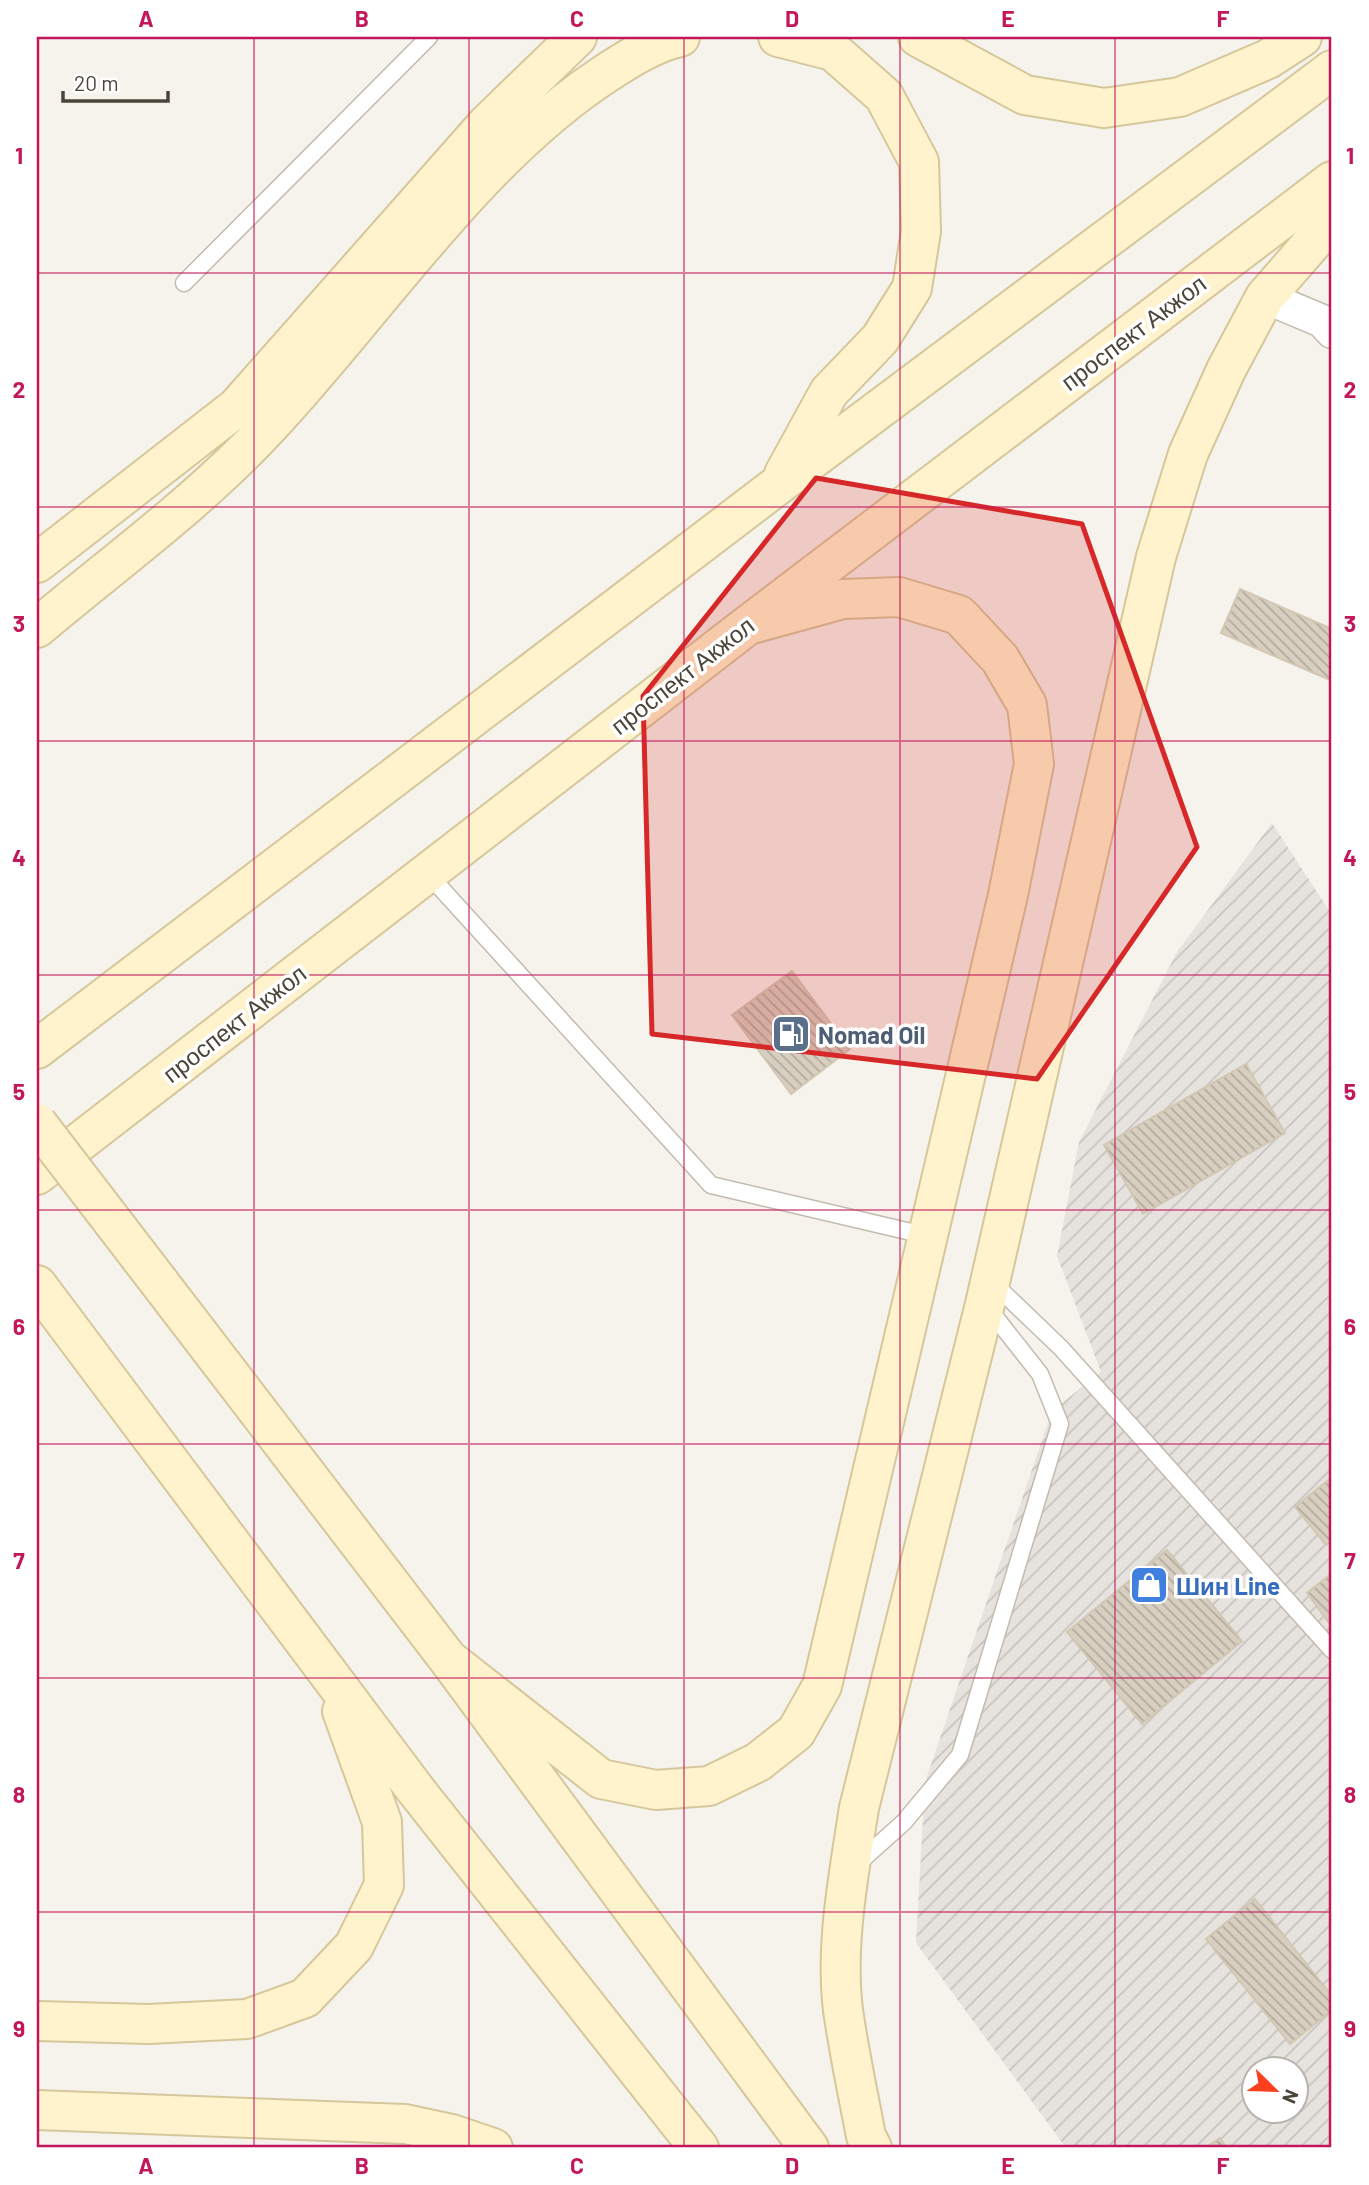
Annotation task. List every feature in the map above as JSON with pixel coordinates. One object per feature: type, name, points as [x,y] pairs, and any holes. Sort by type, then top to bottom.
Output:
[{"type":"main road","points":[[37,563],[237,407],[487,124],[577,37]]},
{"type":"main road","points":[[37,628],[215,479],[269,427],[491,169],[566,99],[634,56],[664,40],[680,37]]},
{"type":"main road","points":[[778,37],[833,51],[884,96],[919,162],[920,231],[912,288],[880,339],[830,392],[778,485]]},
{"type":"main road","points":[[918,37],[1026,95],[1104,108],[1180,97],[1268,59],[1302,37]]},
{"type":"main road","points":[[37,1049],[778,485],[1332,71]]},
{"type":"main road","name":"проспект Акжол","points":[[37,1175],[748,625],[1332,181]]},
{"type":"main road","points":[[872,2148],[866,2136],[843,2008],[842,1953],[849,1871],[859,1808],[987,1292],[1156,557],[1188,454],[1226,370],[1265,297],[1332,220]]},
{"type":"main road","points":[[448,1659],[601,1779],[656,1790],[709,1786],[758,1762],[796,1732],[822,1686],[928,1236],[1034,764],[1027,705],[1000,659],[959,615],[899,597],[843,599],[748,625]]},
{"type":"main road","points":[[37,1123],[448,1659],[809,2148]]},
{"type":"main road","points":[[37,1285],[415,1789],[699,2148]]},
{"type":"main road","points":[[37,2021],[149,2024],[247,2019],[305,1998],[354,1946],[384,1885],[382,1822],[328,1673]]},
{"type":"main road","points":[[37,2110],[405,2124],[452,2134],[493,2148]]},
{"type":"street","points":[[1265,297],[1322,321],[1332,332]]},
{"type":"lane","points":[[184,283],[429,37]]},
{"type":"lane","points":[[427,873],[711,1185],[928,1236]]},
{"type":"lane","points":[[987,1292],[1061,1348],[1332,1650]]},
{"type":"lane","points":[[849,1871],[904,1822],[960,1755],[1060,1424],[1040,1374],[987,1292]]},
{"type":"highlighted area","points":[[816,478],[1082,524],[1197,847],[1037,1079],[652,1034],[643,696]]},
{"type":"shaded area","points":[[1272,823],[1332,915],[1332,2148],[1066,2148],[916,1943],[925,1782],[1052,1411],[1101,1372],[1057,1256],[1079,1142],[1177,952]]},
{"type":"building","points":[[1240,589],[1332,629],[1332,681],[1221,633]]},
{"type":"building","points":[[792,971],[850,1049],[791,1094],[732,1015]]},
{"type":"building","points":[[1246,1064],[1285,1133],[1143,1214],[1104,1145]]},
{"type":"building","points":[[1332,1477],[1332,1540],[1326,1545],[1295,1507]]},
{"type":"building","points":[[1167,1550],[1242,1641],[1142,1724],[1067,1632]]},
{"type":"building","points":[[1332,1573],[1332,1627],[1307,1593]]},
{"type":"building","points":[[1255,1899],[1332,1996],[1332,2010],[1290,2044],[1206,1939]]},
{"type":"building","points":[[1220,2138],[1227,2148],[1205,2148]]},
{"type":"place","name":"Nomad Oil","points":[[791,1034]]},
{"type":"place","name":"Шин Line","points":[[1149,1585]]}]
